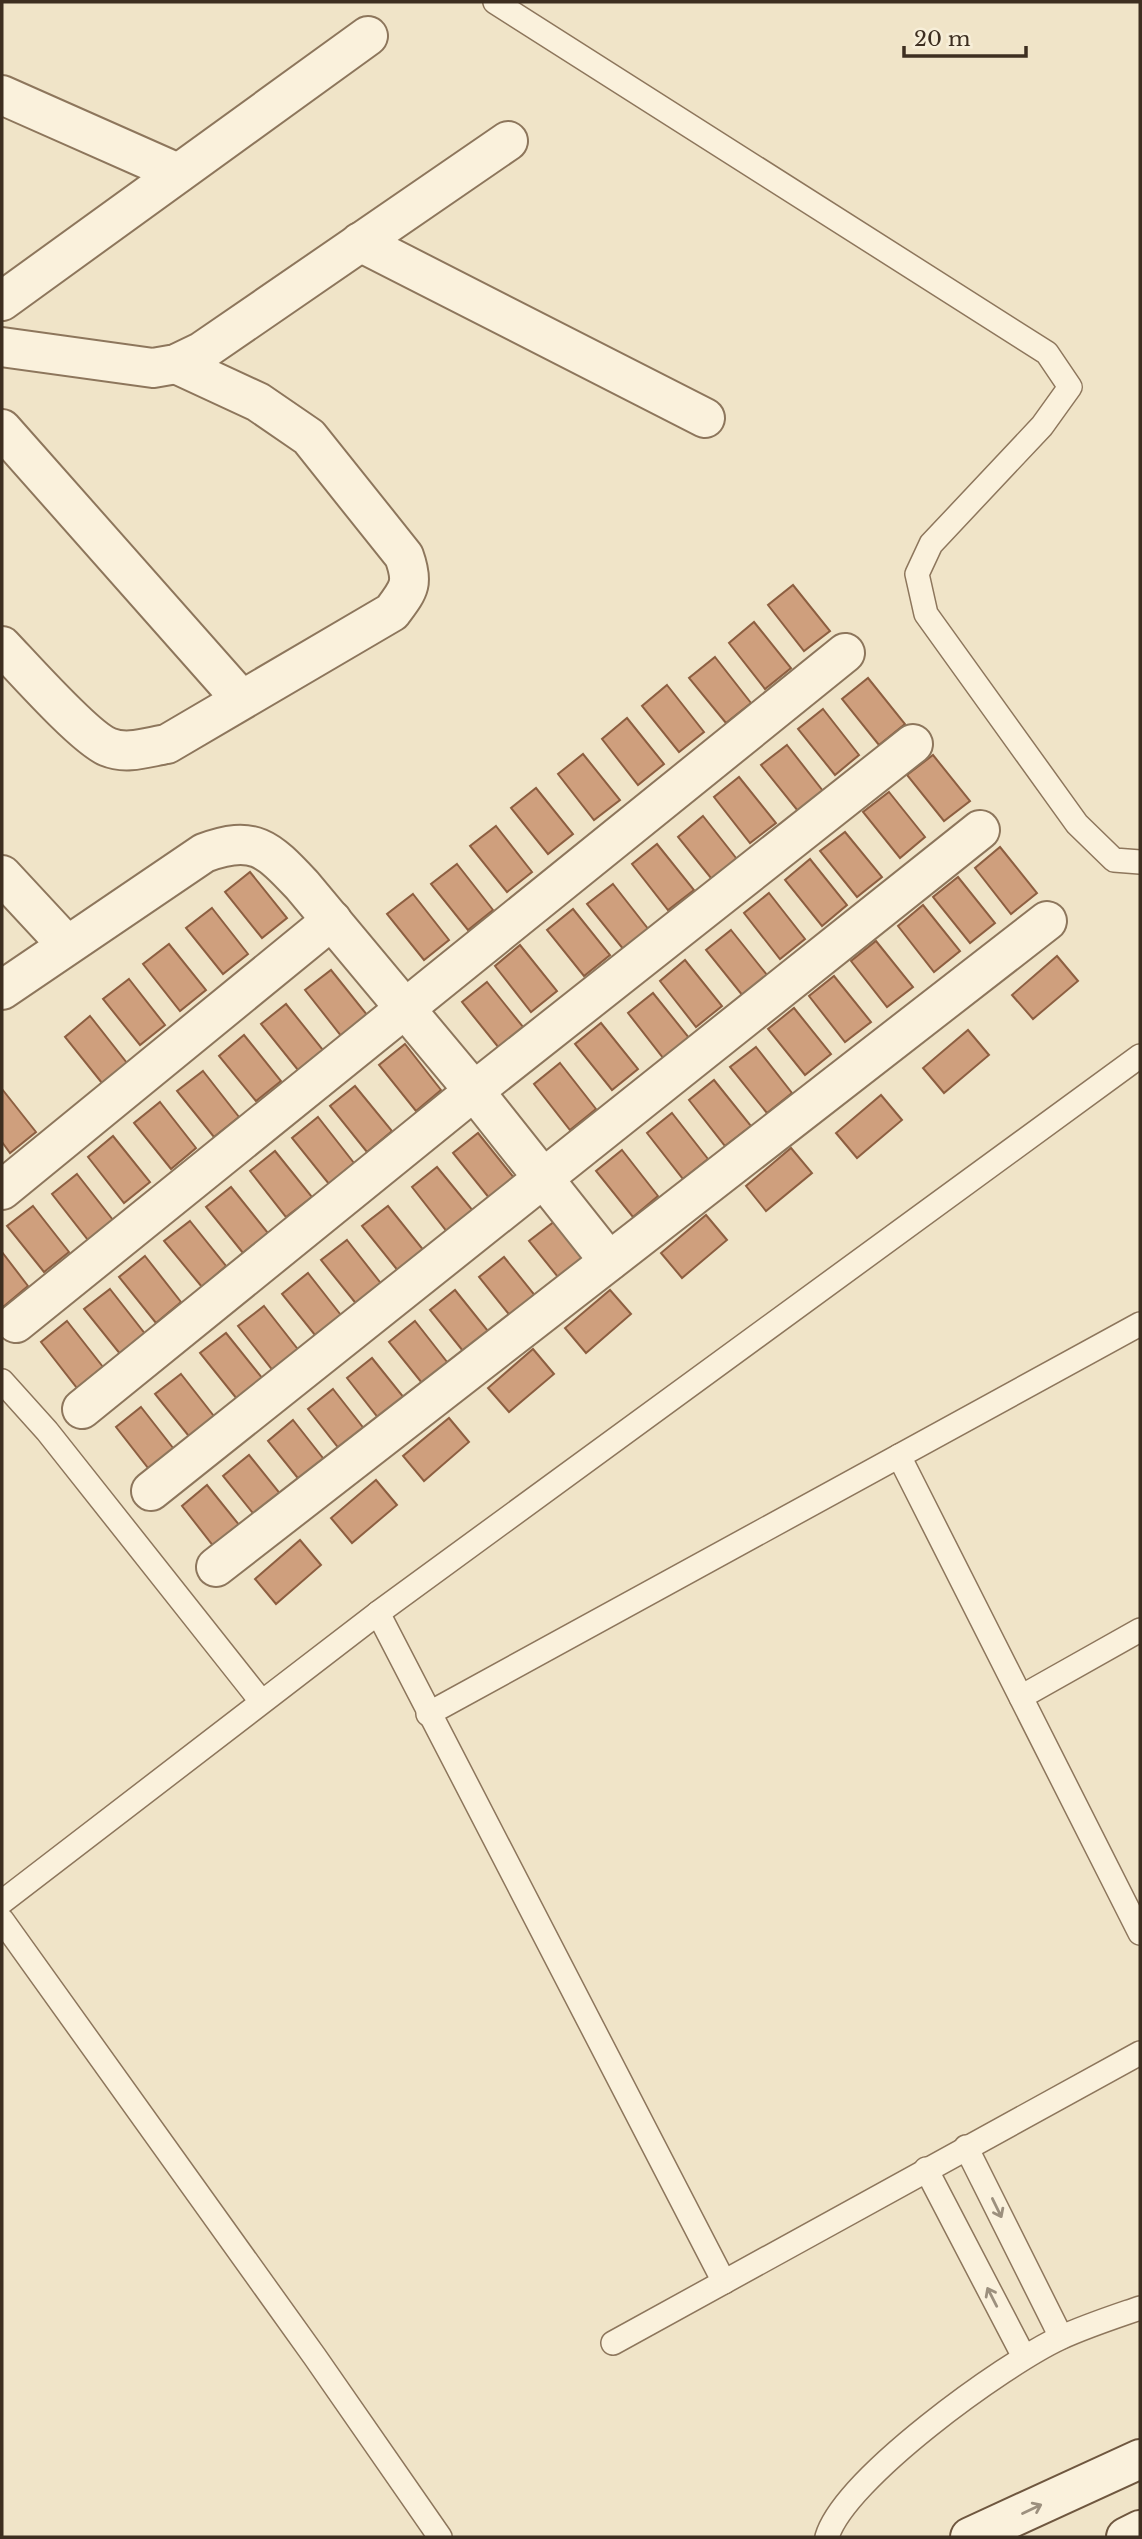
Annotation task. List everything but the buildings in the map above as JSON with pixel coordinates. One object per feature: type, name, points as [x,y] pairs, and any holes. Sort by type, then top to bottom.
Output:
[{"type":"street","points":[[2,301],[368,36]]},
{"type":"street","points":[[2,95],[177,173]]},
{"type":"street","points":[[2,347],[153,368],[176,364],[201,352],[508,141]]},
{"type":"street","points":[[360,243],[705,418]]},
{"type":"street","points":[[2,646],[82,727],[107,747],[130,751],[167,744],[392,612],[407,592],[411,575],[404,556],[309,438],[258,402],[176,364]]},
{"type":"street","points":[[2,429],[242,699]]},
{"type":"street","points":[[16,1323],[404,1006],[845,653]]},
{"type":"street","points":[[82,1409],[474,1091],[913,744]]},
{"type":"street","points":[[151,1491],[542,1176],[980,830]]},
{"type":"street","points":[[2,990],[204,853],[228,844],[250,843],[276,857],[332,920],[474,1091],[609,1261]]},
{"type":"street","points":[[2,875],[67,945]]},
{"type":"street","points":[[2,1190],[332,920]]},
{"type":"street","points":[[216,1567],[1047,921]]},
{"type":"street","points":[[970,2537],[1140,2459]]},
{"type":"street","points":[[1126,2537],[1140,2530]]},
{"type":"lane","points":[[495,2],[1047,353],[1070,387],[1042,426],[931,544],[917,574],[926,614],[1077,824],[1114,860],[1140,862]]},
{"type":"lane","points":[[2,1902],[378,1613],[1140,1056]]},
{"type":"lane","points":[[428,1714],[1140,1324]]},
{"type":"lane","points":[[2,1381],[47,1431],[261,1701]]},
{"type":"lane","points":[[899,1456],[1140,1934]]},
{"type":"lane","points":[[378,1613],[724,2282]]},
{"type":"lane","points":[[1021,1697],[1140,1630]]},
{"type":"lane","points":[[2,1920],[315,2357],[440,2537]]},
{"type":"lane","points":[[613,2343],[1140,2053]]},
{"type":"lane","points":[[966,2147],[1061,2337]]},
{"type":"lane","points":[[926,2169],[1024,2357]]},
{"type":"lane","points":[[827,2537],[859,2491],[891,2455],[1024,2357],[1061,2337],[1140,2308]]}]
